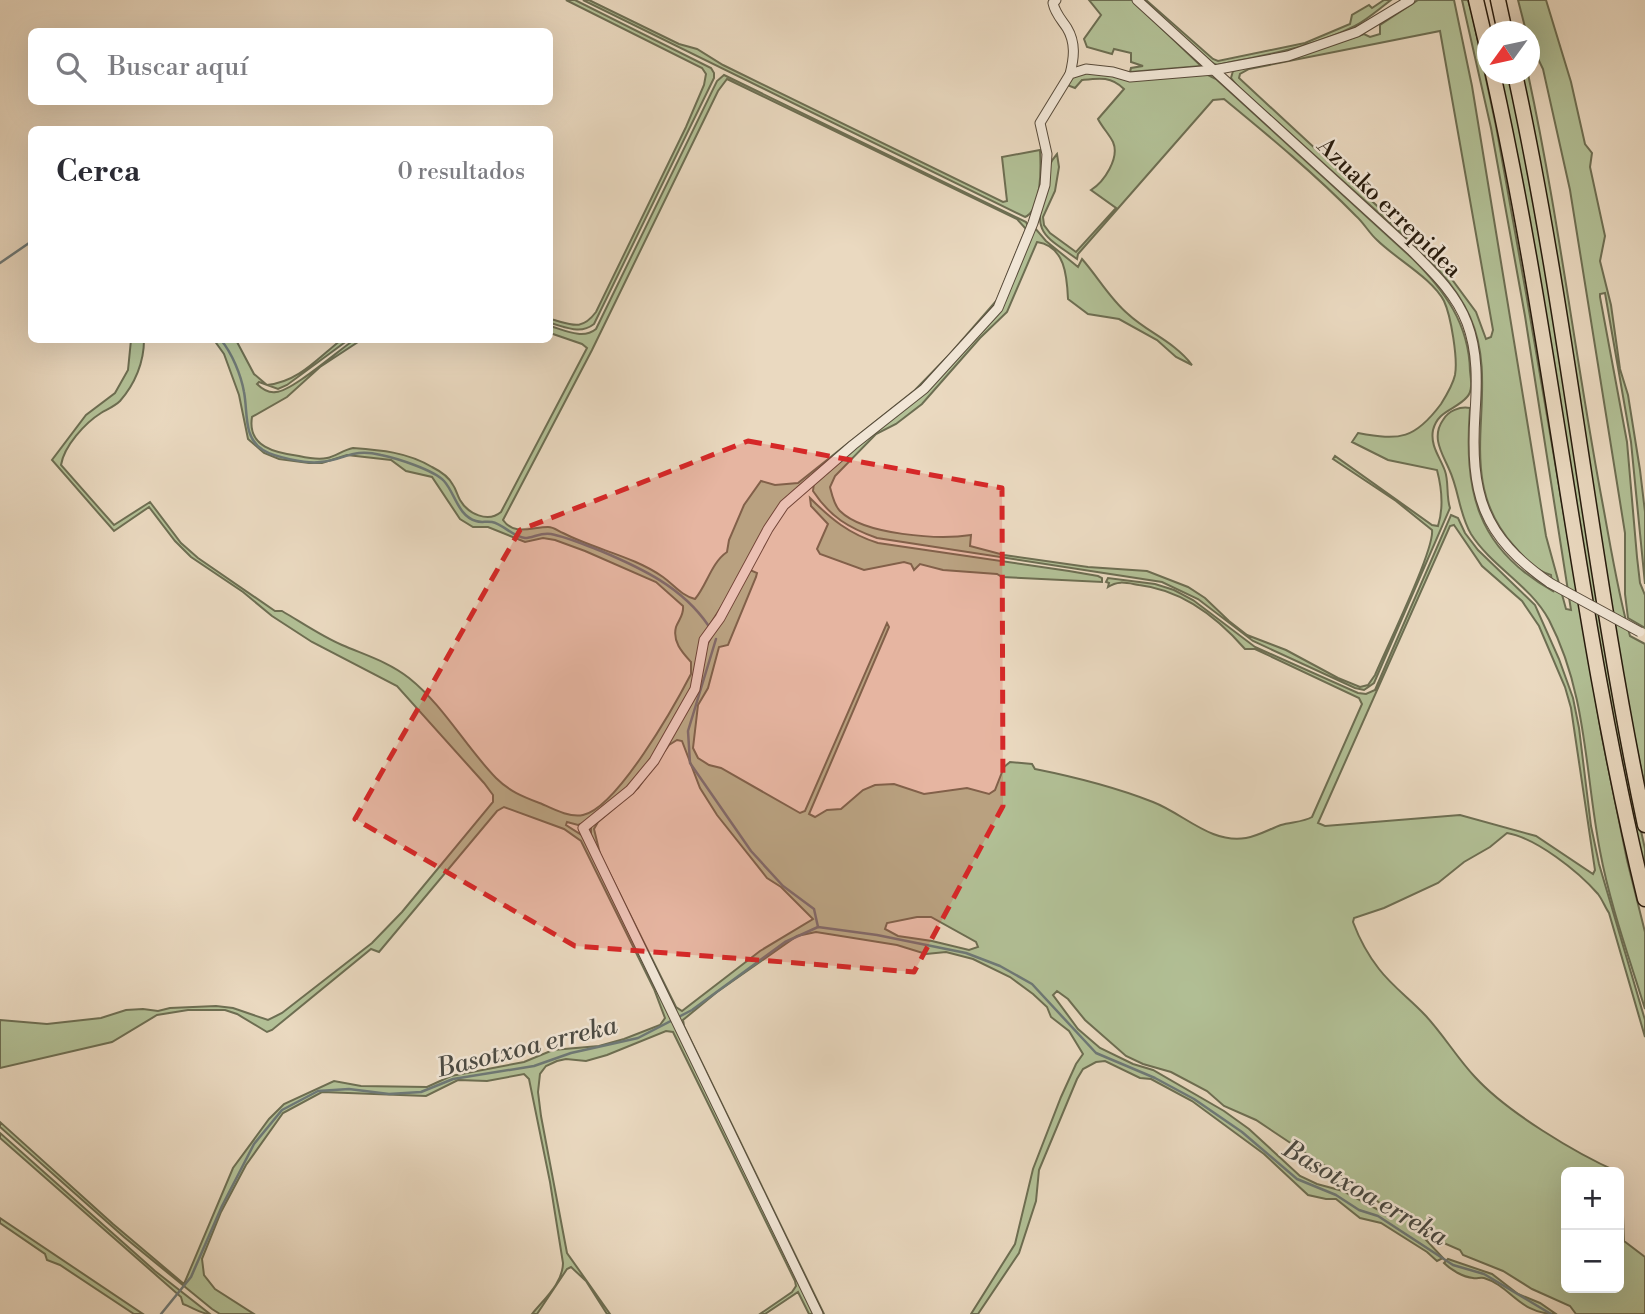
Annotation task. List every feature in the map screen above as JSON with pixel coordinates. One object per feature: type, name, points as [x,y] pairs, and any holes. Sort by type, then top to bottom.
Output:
[{"type":"highway","points":[[1476,0],[1481,21]]},
{"type":"highway","points":[[1498,0],[1503,21]]},
{"type":"highway","points":[[1495,84],[1528,253],[1598,674],[1621,796],[1645,899]]},
{"type":"highway","points":[[1517,84],[1540,199],[1615,671],[1645,825]]},
{"type":"street","points":[[818,1314],[583,828],[630,790],[654,761],[695,689],[704,640],[720,618],[784,505],[853,445],[924,389],[998,308],[1045,185],[1047,154],[1040,123],[1070,74],[1075,54],[1069,31],[1055,11],[1053,3],[1056,0]]},
{"type":"street","name":"Azuako errepidea","points":[[1137,0],[1412,251],[1452,295],[1468,325],[1475,359],[1477,379],[1474,470],[1484,508],[1504,544],[1530,569],[1550,583],[1643,634]]},
{"type":"street","points":[[1070,74],[1086,69],[1130,77],[1214,70],[1287,56],[1357,32],[1410,0]]},
{"type":"highlighted area","points":[[748,441],[1002,488],[1003,806],[914,972],[575,946],[355,819],[520,530]]},
{"type":"green space","points":[[566,0],[575,0],[711,68],[714,78],[594,324],[578,330],[553,324],[553,320],[580,324],[596,312],[686,127],[704,85],[706,74],[702,68]]},
{"type":"green space","points":[[583,0],[589,0],[679,44],[697,49],[723,65],[1003,202],[1007,201],[1002,157],[1040,150],[1039,187],[1035,206],[1025,217]]},
{"type":"green space","points":[[1089,0],[1132,0],[1201,66],[1130,72],[1131,68],[1143,66],[1131,62],[1131,53],[1114,49],[1112,54],[1087,47],[1084,39],[1101,15]]},
{"type":"green space","points":[[1142,0],[1146,0],[1218,61],[1305,43],[1350,24],[1352,15],[1369,5],[1372,8],[1384,0],[1391,0],[1360,23],[1339,34],[1287,50],[1217,65]]},
{"type":"green space","points":[[1418,0],[1454,0],[1472,86],[1546,536],[1566,609],[1571,610],[1525,316],[1481,84],[1487,84],[1526,293],[1602,737],[1645,932],[1645,1009],[1604,871],[1578,705],[1561,648],[1549,620],[1532,596],[1489,556],[1471,534],[1439,445],[1438,433],[1445,417],[1455,410],[1470,408],[1469,465],[1480,514],[1491,536],[1506,556],[1553,591],[1551,575],[1535,567],[1514,546],[1495,519],[1484,491],[1480,462],[1482,375],[1479,346],[1470,317],[1453,288],[1431,261],[1231,78],[1233,71],[1253,64],[1299,56],[1364,34],[1370,37],[1380,34],[1380,25]],"holes":[[[1440,31],[1493,330],[1491,337],[1486,339],[1476,312],[1442,266],[1239,78],[1240,74],[1249,69]]]},
{"type":"green space","points":[[1462,0],[1468,0],[1477,37],[1477,66]]},
{"type":"green space","points":[[1518,0],[1546,0],[1571,82],[1585,144],[1592,153],[1590,167],[1605,236],[1600,261],[1611,305],[1620,369],[1628,395],[1645,512],[1645,584],[1631,442],[1605,293],[1600,294],[1600,297],[1627,442],[1640,583],[1645,595],[1645,628],[1628,618],[1625,594],[1625,533],[1570,190],[1540,63],[1540,21],[1523,21]]},
{"type":"green space","points":[[1088,71],[1129,76],[1206,74],[1216,79],[1413,259],[1445,296],[1460,323],[1469,354],[1470,392],[1463,401],[1439,418],[1432,436],[1446,475],[1450,508],[1374,683],[1364,690],[1253,641],[1198,599],[1162,582],[877,538],[841,520],[826,508],[813,491],[814,483],[885,422],[997,312],[1035,228],[1046,241],[1078,267],[1082,259],[1122,308],[1178,350],[1192,365],[1176,357],[1157,340],[1119,319],[1088,314],[1068,299],[1063,263],[1054,249],[1037,242],[1007,312],[980,338],[922,404],[896,424],[876,434],[835,476],[830,487],[838,509],[866,526],[903,534],[940,537],[971,535],[970,546],[1004,555],[1088,567],[1147,571],[1188,587],[1205,598],[1247,635],[1286,650],[1338,678],[1360,687],[1368,685],[1375,675],[1418,578],[1431,541],[1432,530],[1396,501],[1333,459],[1335,456],[1432,525],[1438,526],[1442,498],[1437,470],[1388,460],[1352,442],[1358,433],[1385,437],[1406,435],[1423,424],[1441,404],[1453,382],[1456,368],[1453,338],[1444,301],[1431,284],[1377,240],[1324,185],[1224,99],[1213,100],[1078,254],[1077,259],[1048,238],[1041,225],[1040,216],[1046,175],[1057,154],[1059,167],[1055,191],[1043,217],[1044,225],[1050,233],[1076,252],[1116,208],[1091,190],[1106,176],[1113,162],[1115,148],[1098,119],[1124,89],[1105,79],[1082,80],[1075,88],[1067,85],[1071,76]]},
{"type":"green space","points":[[724,75],[1026,222],[1028,226],[1001,297],[993,308],[914,393],[797,488],[704,634],[694,686],[654,754],[634,782],[586,822],[578,825],[567,822],[566,825],[583,836],[815,1314],[809,1314],[798,1292],[765,1314],[760,1314],[792,1292],[796,1286],[795,1281],[673,1032],[666,1031],[586,1061],[557,1061],[546,1066],[540,1074],[538,1092],[541,1116],[567,1253],[610,1314],[607,1314],[586,1281],[571,1267],[537,1314],[532,1314],[556,1284],[563,1263],[529,1079],[524,1074],[487,1081],[458,1080],[426,1096],[322,1092],[283,1113],[246,1165],[221,1212],[202,1259],[204,1275],[215,1289],[254,1314],[220,1314],[212,1309],[124,1237],[0,1127],[0,1122],[184,1284],[233,1168],[269,1119],[284,1104],[334,1081],[361,1086],[427,1087],[451,1076],[524,1062],[553,1050],[599,1046],[624,1039],[660,1025],[665,1018],[654,989],[581,841],[564,829],[504,807],[497,811],[379,952],[371,949],[272,1030],[267,1032],[225,1010],[188,1010],[157,1015],[112,1042],[0,1068],[0,1020],[47,1024],[101,1018],[126,1010],[158,1011],[216,1006],[233,1008],[268,1020],[282,1013],[372,943],[402,912],[493,802],[493,795],[484,783],[397,686],[312,642],[272,616],[243,592],[191,557],[149,507],[114,531],[52,460],[86,415],[115,393],[128,370],[131,343],[144,343],[144,348],[138,372],[130,387],[118,403],[95,417],[82,429],[66,450],[61,465],[114,525],[150,502],[181,543],[198,558],[275,611],[282,611],[326,637],[401,672],[422,689],[485,766],[512,791],[567,814],[583,815],[597,808],[612,794],[644,754],[691,674],[691,662],[679,647],[675,632],[683,606],[656,582],[555,540],[543,538],[525,542],[488,527],[473,527],[460,519],[432,477],[406,471],[391,460],[347,455],[322,463],[309,463],[279,459],[264,453],[248,439],[239,395],[224,354],[216,343],[238,343],[254,374],[267,385],[259,382],[257,384],[273,392],[292,385],[350,343],[356,343],[320,367],[287,397],[252,417],[254,435],[265,447],[290,455],[320,459],[353,448],[403,455],[438,470],[451,482],[468,509],[490,517],[501,512],[587,348],[553,334],[553,327],[579,334],[596,329],[717,81]],"holes":[[[727,79],[1017,219],[1026,229],[997,300],[915,390],[798,483],[775,485],[761,481],[744,505],[729,540],[727,552],[717,562],[695,599],[651,570],[554,528],[524,530],[512,528],[503,520],[592,350],[718,91]]]},
{"type":"green space","points":[[1500,84],[1511,84],[1534,196],[1630,781],[1645,849],[1645,875],[1620,760]]},
{"type":"green space","points":[[1524,84],[1530,84],[1539,126],[1621,601],[1630,636],[1645,644],[1645,788],[1611,610],[1540,163]]},
{"type":"green space","points":[[337,343],[344,343],[278,389],[267,385],[298,374]]},
{"type":"green space","points":[[810,498],[841,525],[878,543],[1098,576],[1102,578],[1102,582],[1002,577],[997,574],[943,570],[920,564],[914,570],[911,564],[904,562],[864,570],[820,554],[817,549],[828,524],[811,506]]},
{"type":"green space","points":[[1451,515],[1458,518],[1478,550],[1535,605],[1559,659],[1573,698],[1579,728],[1591,826],[1599,864],[1645,1020],[1645,1037],[1609,913],[1590,885],[1556,857],[1531,841],[1507,833],[1438,883],[1384,908],[1354,918],[1353,922],[1379,969],[1425,1015],[1468,1070],[1523,1117],[1608,1167],[1561,1167],[1561,1293],[1624,1293],[1624,1241],[1645,1257],[1645,1314],[1576,1314],[1570,1306],[1430,1237],[1426,1240],[1443,1258],[1437,1261],[1381,1223],[1360,1218],[1336,1199],[1308,1195],[1264,1154],[1192,1101],[1151,1079],[1140,1078],[1105,1061],[1096,1062],[1083,1069],[1077,1079],[1039,1170],[1036,1201],[1019,1253],[978,1314],[971,1314],[1015,1244],[1033,1169],[1061,1097],[1083,1054],[1069,1031],[1051,1017],[1047,1007],[1033,994],[1010,977],[973,959],[946,952],[926,954],[897,945],[816,932],[797,936],[717,992],[683,1020],[824,1314],[820,1314],[591,841],[591,826],[632,790],[650,769],[674,731],[699,685],[706,647],[748,569],[757,573],[756,577],[728,645],[719,647],[708,688],[698,705],[693,748],[698,758],[709,765],[721,768],[800,813],[805,811],[887,623],[889,627],[809,814],[815,817],[827,810],[841,809],[863,790],[875,785],[894,784],[924,794],[967,788],[989,794],[995,790],[1004,767],[1010,762],[1032,764],[1035,769],[1139,797],[1221,837],[1246,838],[1312,817],[1362,704],[1359,698],[1255,649],[1245,649],[1211,616],[1184,599],[1155,588],[1130,583],[1108,587],[1108,578],[1155,584],[1174,590],[1193,600],[1255,647],[1358,693],[1366,694],[1375,690]],"holes":[[[1454,525],[1482,566],[1522,601],[1539,626],[1565,687],[1571,708],[1595,870],[1593,874],[1536,836],[1460,815],[1325,826],[1318,823],[1450,526]],[[677,740],[682,741],[700,788],[717,815],[767,878],[781,887],[813,919],[760,951],[682,1011],[676,1007],[600,854],[594,829],[598,822],[638,788],[669,745]],[[931,917],[976,942],[978,947],[969,950],[898,936],[885,929],[887,923]],[[1057,991],[1126,1056],[1171,1072],[1207,1091],[1224,1106],[1256,1120],[1355,1183],[1387,1209],[1386,1214],[1343,1191],[1300,1176],[1249,1129],[1224,1111],[1153,1070],[1133,1064],[1100,1048],[1078,1029],[1053,995]]]},
{"type":"green space","points":[[0,1133],[155,1271],[210,1314],[183,1304],[181,1297],[0,1138]]},
{"type":"green space","points":[[0,1218],[143,1314],[134,1314],[60,1265],[47,1260],[45,1254],[0,1223]]},
{"type":"green space","points":[[1448,1259],[1492,1274],[1518,1294],[1540,1303],[1556,1314],[1533,1310],[1484,1278],[1457,1273],[1444,1263]]},
{"type":"waterway","points":[[0,263],[28,244]]},
{"type":"waterway","points":[[223,343],[241,379],[249,432],[257,445],[268,453],[307,462],[371,453],[414,465],[444,481],[461,509],[470,518],[478,522],[496,523],[525,538],[544,534],[557,535],[616,558],[673,589],[708,625]]},
{"type":"waterway","points":[[716,639],[688,731],[690,763],[751,851],[783,886],[814,909],[818,927]]},
{"type":"waterway","name":"Basotxoa erreka","points":[[161,1314],[191,1277],[222,1206],[254,1144],[282,1110],[318,1091],[349,1089],[389,1094],[421,1092],[453,1079],[534,1066],[571,1053],[638,1038],[692,1010],[785,942],[818,927],[877,935],[966,953],[1000,966],[1032,984],[1096,1053],[1155,1078],[1194,1099],[1242,1132],[1297,1179],[1336,1195],[1359,1210],[1378,1216],[1453,1265],[1484,1274],[1551,1314]]}]
